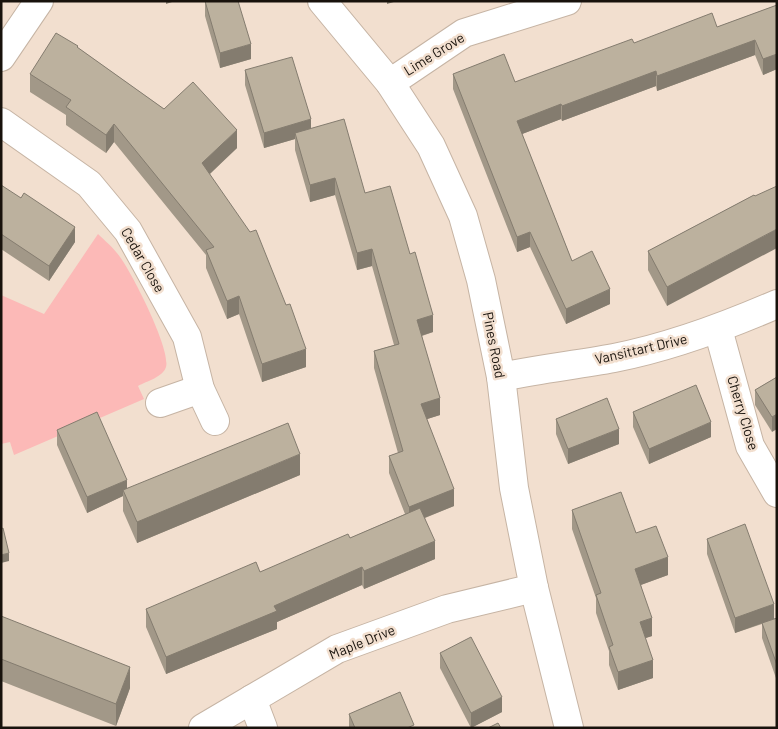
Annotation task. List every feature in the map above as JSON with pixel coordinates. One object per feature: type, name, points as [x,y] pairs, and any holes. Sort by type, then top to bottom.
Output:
[{"type":"street","points":[[1,56],[39,1]]},
{"type":"street","name":"Pines Road","points":[[322,1],[390,83],[431,146],[463,216],[481,280],[501,377],[514,488],[534,588],[569,728]]},
{"type":"street","name":"Lime Grove","points":[[390,83],[464,33],[567,1]]},
{"type":"street","name":"Cedar Close","points":[[1,122],[89,184],[128,231],[187,337],[200,389],[215,421]]},
{"type":"street","name":"Vansittart Drive","points":[[501,377],[616,358],[718,329],[777,304]]},
{"type":"street","name":"Cherry Close","points":[[718,329],[750,446],[777,493]]},
{"type":"street","points":[[160,403],[200,389]]},
{"type":"street","name":"Maple Drive","points":[[203,728],[337,650],[447,609],[534,588]]},
{"type":"street","points":[[252,699],[263,728]]},
{"type":"shaded area","points":[[98,234],[120,257],[133,278],[163,344],[166,367],[158,376],[138,386],[144,399],[14,455],[10,442],[1,444],[1,295],[44,314]]},
{"type":"building","points":[[205,1],[238,1],[251,44],[220,53]]},
{"type":"building","points":[[777,5],[777,54],[763,59],[755,40],[657,76],[656,71],[517,121],[572,261],[592,251],[610,289],[566,309],[530,232],[517,237],[453,74],[504,54],[515,82],[632,39],[634,43],[712,13],[717,27]]},
{"type":"building","points":[[56,33],[78,46],[164,109],[193,82],[237,130],[202,163],[250,232],[256,230],[286,305],[290,304],[306,349],[262,364],[239,296],[227,301],[206,250],[214,247],[114,124],[106,135],[66,107],[71,100],[30,74]]},
{"type":"building","points":[[292,57],[311,119],[264,133],[245,70]]},
{"type":"building","points":[[344,119],[365,193],[390,186],[410,254],[415,252],[433,315],[417,320],[440,398],[421,404],[454,489],[409,507],[389,456],[403,451],[374,351],[399,344],[372,249],[357,253],[335,178],[310,185],[295,133]]},
{"type":"building","points":[[1,185],[21,198],[24,193],[75,227],[49,266],[1,234]]},
{"type":"building","points":[[777,186],[777,229],[667,287],[648,251],[754,195]]},
{"type":"building","points":[[777,377],[777,414],[772,417],[755,390]]},
{"type":"building","points":[[696,385],[711,422],[649,449],[633,412]]},
{"type":"building","points":[[607,398],[619,429],[568,449],[556,419]]},
{"type":"building","points":[[97,412],[127,480],[87,497],[57,430]]},
{"type":"building","points":[[288,423],[300,454],[137,522],[123,490]]},
{"type":"building","points":[[621,492],[636,533],[656,526],[668,557],[635,569],[652,618],[640,622],[653,660],[618,672],[609,647],[613,645],[596,595],[601,593],[572,510]]},
{"type":"building","points":[[420,508],[435,541],[364,571],[362,567],[274,606],[277,611],[166,657],[146,609],[256,562],[260,572],[348,534],[350,538]]},
{"type":"building","points":[[745,524],[774,604],[735,618],[707,539]]},
{"type":"building","points":[[3,528],[9,553],[1,555],[1,529]]},
{"type":"building","points":[[1,616],[130,667],[116,704],[1,659]]},
{"type":"building","points":[[777,618],[777,665],[762,623]]},
{"type":"building","points":[[471,637],[502,697],[471,713],[440,653]]},
{"type":"building","points":[[400,692],[414,725],[407,728],[355,728],[349,714]]},
{"type":"building","points":[[498,723],[501,728],[488,728]]}]
